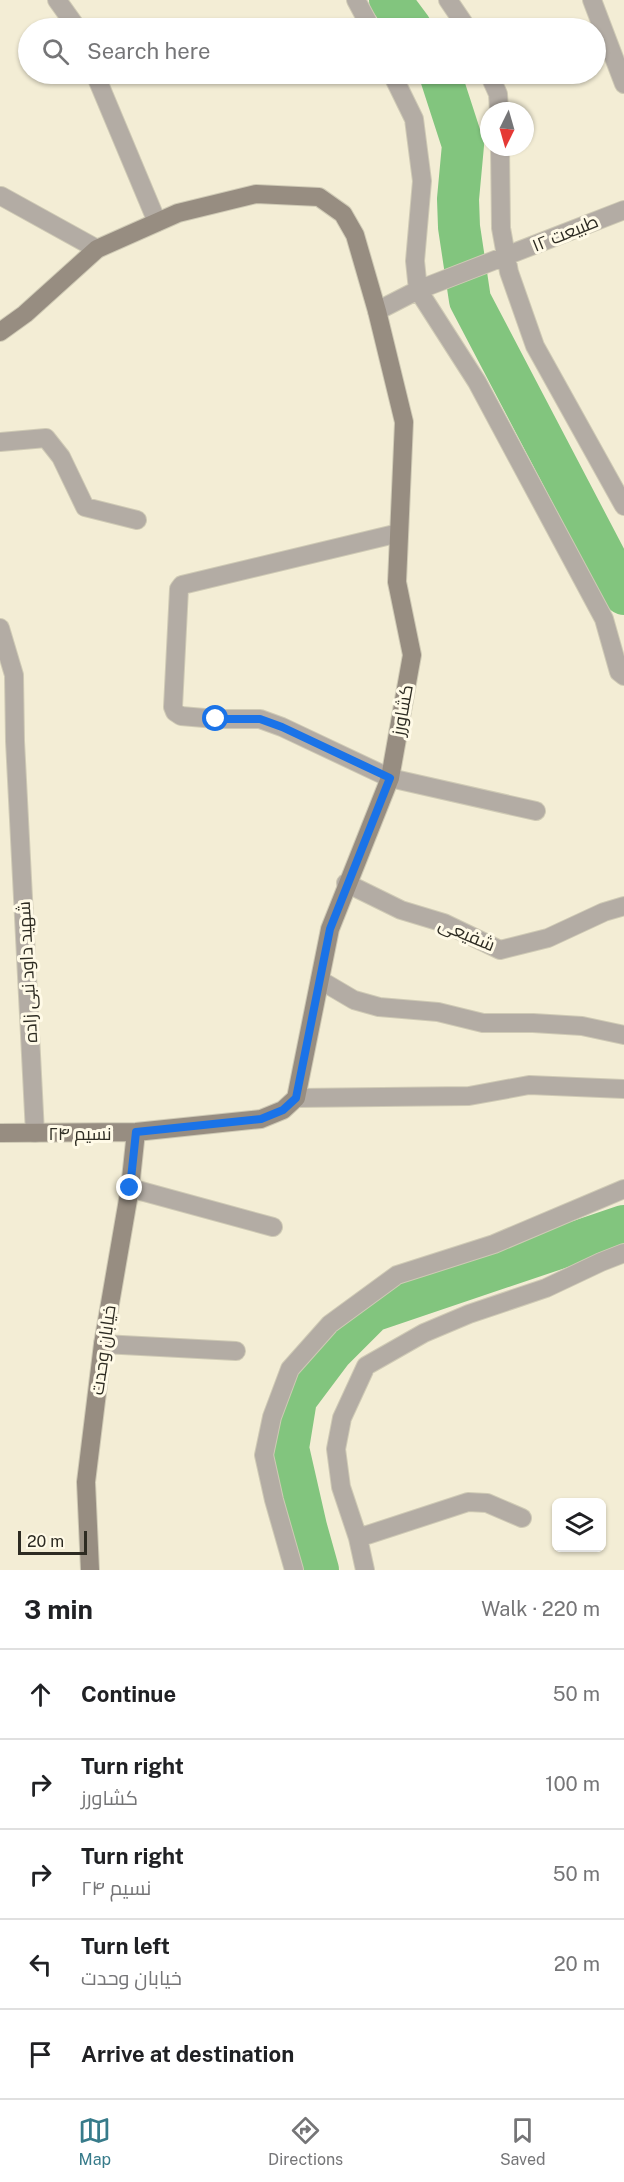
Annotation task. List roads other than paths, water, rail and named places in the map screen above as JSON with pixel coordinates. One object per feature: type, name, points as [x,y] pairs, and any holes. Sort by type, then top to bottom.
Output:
[{"type":"street","points":[[57,0],[70,18]]},
{"type":"street","points":[[356,0],[365,18]]},
{"type":"street","points":[[448,0],[460,18]]},
{"type":"street","points":[[592,0],[599,18]]},
{"type":"street","points":[[606,37],[624,84]]},
{"type":"street","points":[[99,84],[157,222]]},
{"type":"street","points":[[397,84],[414,119],[422,181],[415,261],[418,290],[477,382],[532,483],[604,619],[619,672],[624,676]]},
{"type":"street","points":[[494,84],[498,102]]},
{"type":"street","points":[[500,156],[501,228],[509,272],[536,346],[624,506]]},
{"type":"street","name":"کشاورز","points":[[0,332],[25,314],[97,249],[178,213],[256,194],[319,197],[343,214],[356,235],[404,423],[397,582],[412,655],[390,778],[346,883],[330,929],[296,1098]]},
{"type":"street","points":[[1,196],[97,249]]},
{"type":"street","name":"طبیعت ۱۲","points":[[377,311],[418,290],[624,210]]},
{"type":"street","points":[[0,442],[46,438],[61,457],[85,507],[137,520]]},
{"type":"street","points":[[399,533],[182,585],[179,589],[173,707],[175,712],[181,716],[216,719],[260,719],[282,727],[390,778],[536,811]]},
{"type":"street","name":"شهید داود نبی زاده","points":[[0,628],[14,675],[9,811],[35,1133]]},
{"type":"street","name":"شفیعی","points":[[346,883],[401,910],[444,923],[500,950],[548,938],[604,912],[624,906]]},
{"type":"street","points":[[320,980],[354,1000],[379,1007],[438,1012],[483,1023],[582,1026],[624,1035]]},
{"type":"street","points":[[296,1098],[469,1096],[529,1085],[624,1089]]},
{"type":"street","name":"نسیم ۲۴","points":[[0,1133],[136,1132],[261,1119],[283,1110],[296,1098]]},
{"type":"street","name":"خیابان وحدت","points":[[90,1570],[86,1482],[103,1344],[130,1188],[136,1132]]},
{"type":"street","points":[[130,1188],[273,1227]]},
{"type":"street","points":[[294,1570],[264,1455],[272,1417],[290,1369],[330,1324],[397,1275],[494,1244],[624,1189]]},
{"type":"street","points":[[365,1570],[358,1538],[341,1487],[336,1449],[342,1418],[366,1365],[424,1333],[469,1314],[546,1288],[624,1253]]},
{"type":"street","points":[[103,1344],[236,1352]]},
{"type":"street","points":[[358,1538],[468,1502],[487,1503],[522,1518]]},
{"type":"waterway","points":[[390,0],[404,18]]},
{"type":"waterway","points":[[443,84],[463,145],[458,199],[459,227],[470,300],[624,594]]},
{"type":"waterway","points":[[318,1570],[288,1448],[296,1399],[332,1351],[372,1311],[624,1226]]}]
